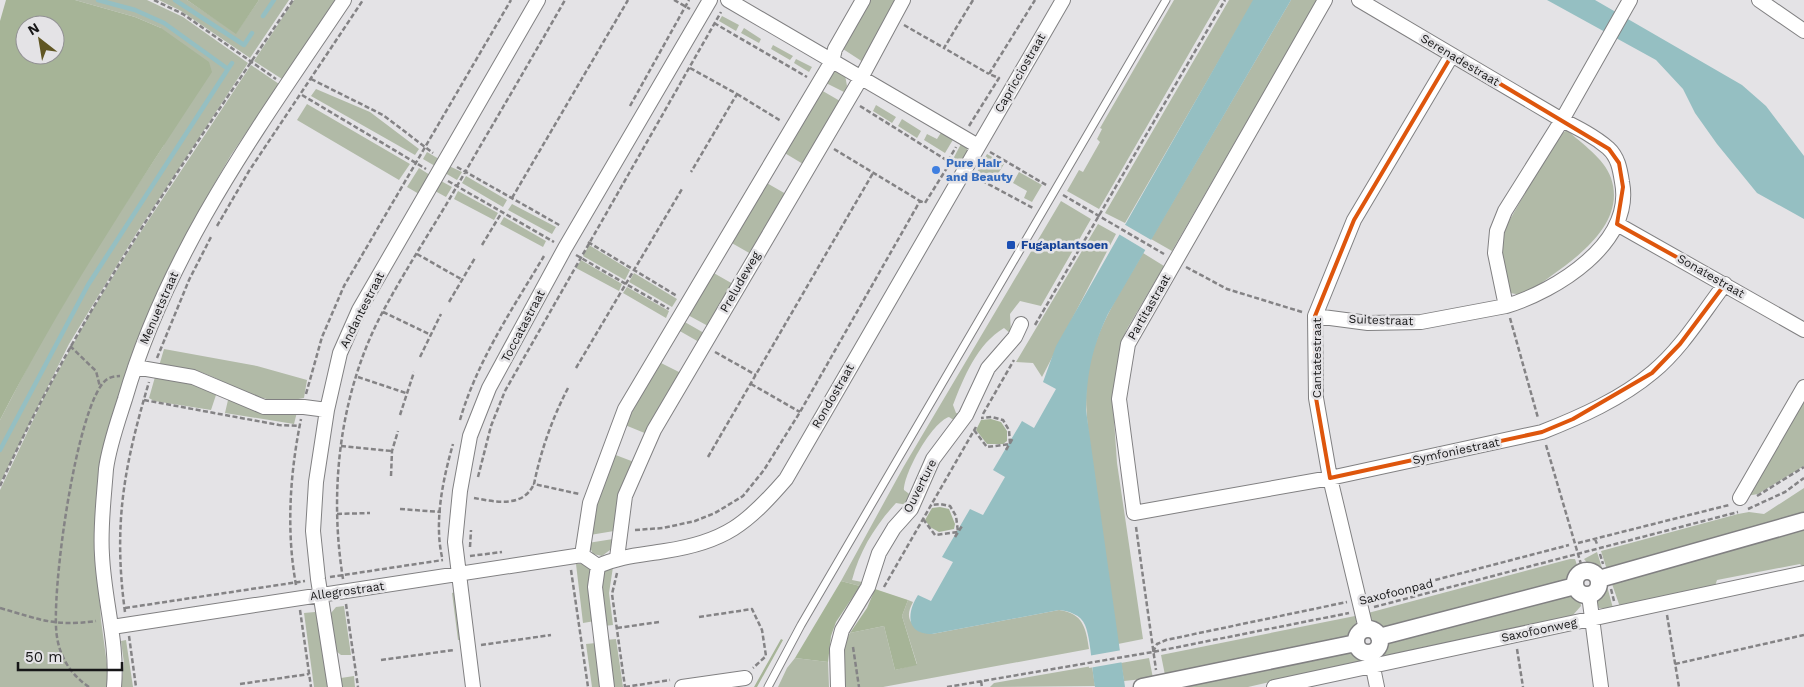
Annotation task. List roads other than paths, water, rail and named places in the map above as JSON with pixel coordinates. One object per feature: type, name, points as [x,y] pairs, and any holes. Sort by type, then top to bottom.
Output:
[{"type":"street","name":"Menuetstraat","points":[[114,687],[111,622],[102,556],[104,495],[107,466],[133,373],[151,321],[199,224],[344,0]]},
{"type":"street","name":"Andantestraat","points":[[335,687],[320,595],[313,530],[316,482],[327,410],[340,353],[359,310],[538,0]]},
{"type":"street","name":"Toccatastraat","points":[[473,687],[455,542],[460,491],[470,436],[489,388],[565,248],[710,0]]},
{"type":"street","points":[[728,0],[978,146]]},
{"type":"street","points":[[617,558],[598,566],[575,556],[590,503],[625,409],[679,314],[832,61],[835,49],[863,0]]},
{"type":"street","name":"Preludeweg","points":[[617,558],[625,496],[654,430],[861,78],[903,0]]},
{"type":"street","name":"Capricciostraat","points":[[978,146],[1063,0]]},
{"type":"street","name":"Partitastraat","points":[[1134,513],[1119,399],[1128,344],[1326,0]]},
{"type":"street","name":"Serenadestraat","points":[[1359,0],[1562,120],[1586,132],[1609,149],[1619,163],[1623,187],[1623,206],[1617,224]]},
{"type":"street","points":[[1759,0],[1804,31]]},
{"type":"street","points":[[1506,306],[1495,253],[1497,231],[1505,211],[1562,120],[1627,6]]},
{"type":"street","name":"Cantatestraat","points":[[1372,633],[1360,603],[1330,478],[1316,398],[1315,316],[1354,220],[1452,55]]},
{"type":"street","name":"Rondostraat","points":[[617,558],[665,551],[706,542],[736,528],[757,512],[786,479],[978,146]]},
{"type":"street","name":"Suitestraat","points":[[1315,316],[1368,323],[1421,322],[1528,300],[1555,286],[1599,251],[1617,224]]},
{"type":"street","name":"Sonatestraat","points":[[1617,224],[1804,330]]},
{"type":"street","name":"Symfoniestraat","points":[[1134,513],[1330,478],[1542,432],[1573,419],[1619,395],[1652,372],[1680,344],[1725,284]]},
{"type":"street","name":"Ouverture","points":[[838,687],[837,649],[842,630],[868,587],[879,553],[894,528],[911,508],[933,459],[966,415],[988,368],[1015,337],[1020,324]]},
{"type":"street","points":[[133,373],[152,371],[193,377],[264,407],[327,410]]},
{"type":"street","points":[[1741,500],[1804,386]]},
{"type":"street","points":[[1377,687],[1371,659],[1362,652],[1356,643],[1358,633],[1372,633],[1582,590],[1597,589],[1599,579],[1804,521]]},
{"type":"street","name":"Allegrostraat","points":[[111,622],[320,595],[575,556]]},
{"type":"street","points":[[598,566],[595,587],[607,687]]},
{"type":"street","name":"Saxofoonweg","points":[[1274,687],[1371,659],[1515,635],[1804,573]]},
{"type":"street","points":[[1582,590],[1592,619],[1601,687]]},
{"type":"street","points":[[1371,659],[1377,648],[1372,633]]},
{"type":"street","points":[[1142,687],[1356,643]]},
{"type":"street","points":[[682,687],[749,673]]},
{"type":"lane","points":[[768,687],[1166,0]]},
{"type":"water","points":[[1253,0],[1291,0],[1108,314],[1094,349],[1089,372],[1086,410],[1125,687],[1095,687],[1085,625],[1078,616],[1067,611],[1059,610],[932,634],[917,630],[913,626],[910,615],[914,602],[918,595],[931,601],[953,562],[942,557],[970,509],[983,515],[1005,477],[993,470],[1022,421],[1034,428],[1056,389],[1043,382],[1056,346]]},
{"type":"water","points":[[1547,0],[1595,0],[1742,85],[1766,106],[1804,156],[1804,219],[1757,193],[1717,144],[1695,113],[1683,89],[1656,60]]},
{"type":"waterway","points":[[0,450],[88,285],[228,69],[164,23],[135,10],[98,0]]},
{"type":"waterway","points":[[175,0],[244,45],[252,33]]},
{"type":"waterway","points":[[263,16],[274,0]]},
{"type":"waterway","points":[[228,69],[232,63]]},
{"type":"place","name":"Pure Hair and Beauty","points":[[936,170]]},
{"type":"place","name":"Fugaplantsoen","points":[[1011,245]]}]
